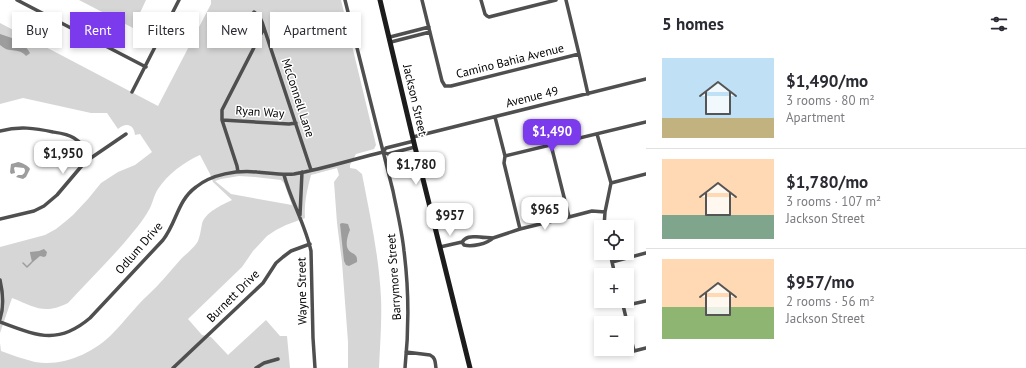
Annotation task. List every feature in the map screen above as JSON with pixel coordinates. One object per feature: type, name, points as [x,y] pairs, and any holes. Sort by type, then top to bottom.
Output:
[{"type":"main road","name":"Jackson Street","points":[[380,0],[470,368]]},
{"type":"street","points":[[17,0],[146,67]]},
{"type":"street","points":[[132,92],[179,0]]},
{"type":"street","name":"Barrymore Street","points":[[345,0],[399,219],[404,250],[408,307],[405,367]]},
{"type":"street","points":[[390,40],[430,32],[422,0]]},
{"type":"street","points":[[481,0],[486,16],[492,16],[556,0]]},
{"type":"street","points":[[566,0],[588,94]]},
{"type":"street","name":"McConnell Lane","points":[[262,22],[311,170]]},
{"type":"street","points":[[390,40],[429,27]]},
{"type":"street","points":[[238,172],[222,120],[222,110],[264,28]]},
{"type":"street","name":"Camino Bahia Avenue","points":[[430,32],[442,81],[445,86],[579,54]]},
{"type":"street","name":"Avenue 49","points":[[413,139],[646,79]]},
{"type":"street","points":[[496,117],[505,156],[504,163],[520,229]]},
{"type":"street","name":"Ryan Way","points":[[222,120],[289,124],[296,123]]},
{"type":"street","points":[[505,156],[646,122]]},
{"type":"street","points":[[0,131],[15,128],[33,128],[64,134],[72,137],[80,143],[91,157]]},
{"type":"street","points":[[0,219],[34,211],[44,206],[57,195],[82,164],[126,134]]},
{"type":"street","points":[[597,134],[611,183],[605,220]]},
{"type":"street","name":"Odlum Drive","points":[[383,152],[386,148],[396,146],[413,139]]},
{"type":"street","points":[[551,145],[569,217]]},
{"type":"street","points":[[396,146],[397,152]]},
{"type":"street","name":"Odlum Drive","points":[[0,321],[27,332],[47,336],[66,333],[83,324],[162,240],[172,227],[180,206],[196,186],[215,177],[238,172],[284,175],[311,170],[383,152],[388,154],[415,147]]},
{"type":"street","name":"Wayne Street","points":[[300,216],[302,172]]},
{"type":"street","points":[[611,183],[646,174]]},
{"type":"street","name":"Wayne Street","points":[[284,175],[291,197],[300,216],[310,244],[312,256],[315,368]]},
{"type":"street","points":[[462,242],[467,246],[477,245],[520,229],[592,211],[606,212]]},
{"type":"street","points":[[440,247],[462,242],[464,238],[469,237],[493,238]]},
{"type":"street","points":[[476,237],[477,245]]},
{"type":"street","name":"Burnett Drive","points":[[173,368],[179,366],[263,283],[276,263],[291,251],[310,244]]},
{"type":"street","points":[[613,268],[612,262],[646,253]]},
{"type":"street","points":[[0,280],[3,302],[0,321]]},
{"type":"street","points":[[634,304],[646,301]]},
{"type":"street","points":[[623,308],[634,351],[646,348]]},
{"type":"street","points":[[406,352],[430,355],[435,359],[436,368]]},
{"type":"street","points":[[256,368],[264,363],[278,359]]},
{"type":"shaded area","points":[[79,0],[146,0],[140,12],[133,12],[133,28],[125,24],[125,12],[102,12]]},
{"type":"shaded area","points":[[211,0],[341,0],[344,12],[270,12],[270,48],[353,48],[376,145],[374,149],[356,154],[350,168],[356,169],[362,174],[376,251],[380,282],[381,307],[379,368],[348,368],[348,342],[342,262],[334,182],[339,175],[337,168],[311,175],[306,196],[305,218],[286,225],[267,236],[253,251],[242,267],[188,319],[202,335],[211,337],[228,355],[266,320],[280,336],[287,336],[290,368],[0,368],[0,343],[1,351],[31,361],[46,363],[77,357],[97,347],[113,333],[181,259],[195,246],[200,235],[202,224],[210,212],[232,200],[213,182],[200,155],[188,161],[171,173],[157,191],[150,208],[138,226],[68,303],[60,307],[46,309],[33,307],[12,298],[0,333],[0,247],[45,235],[56,229],[73,215],[101,183],[118,172],[135,165],[152,152],[140,134],[135,135],[131,126],[124,125],[118,129],[107,113],[91,113],[23,98],[0,104],[0,23],[12,29],[12,48],[48,48],[158,106],[188,48],[199,48],[199,27],[211,4]],"holes":[[[239,176],[281,180],[284,183],[292,205],[231,194],[215,181]]]},
{"type":"shaded area","points":[[0,34],[12,39],[12,48],[26,48],[30,53],[26,56],[20,52],[9,50],[0,45]]},
{"type":"shaded area","points":[[18,162],[25,164],[30,169],[26,177],[23,179],[16,177],[24,174],[24,168],[15,167],[15,173],[11,174],[10,172],[11,164]]},
{"type":"shaded area","points":[[340,224],[348,224],[350,230],[348,234],[347,247],[357,259],[357,262],[349,266],[346,265],[344,261]]},
{"type":"shaded area","points":[[44,249],[47,252],[46,256],[40,256],[32,262],[30,252]]},
{"type":"waterway","points":[[23,263],[27,267],[32,262]]}]
